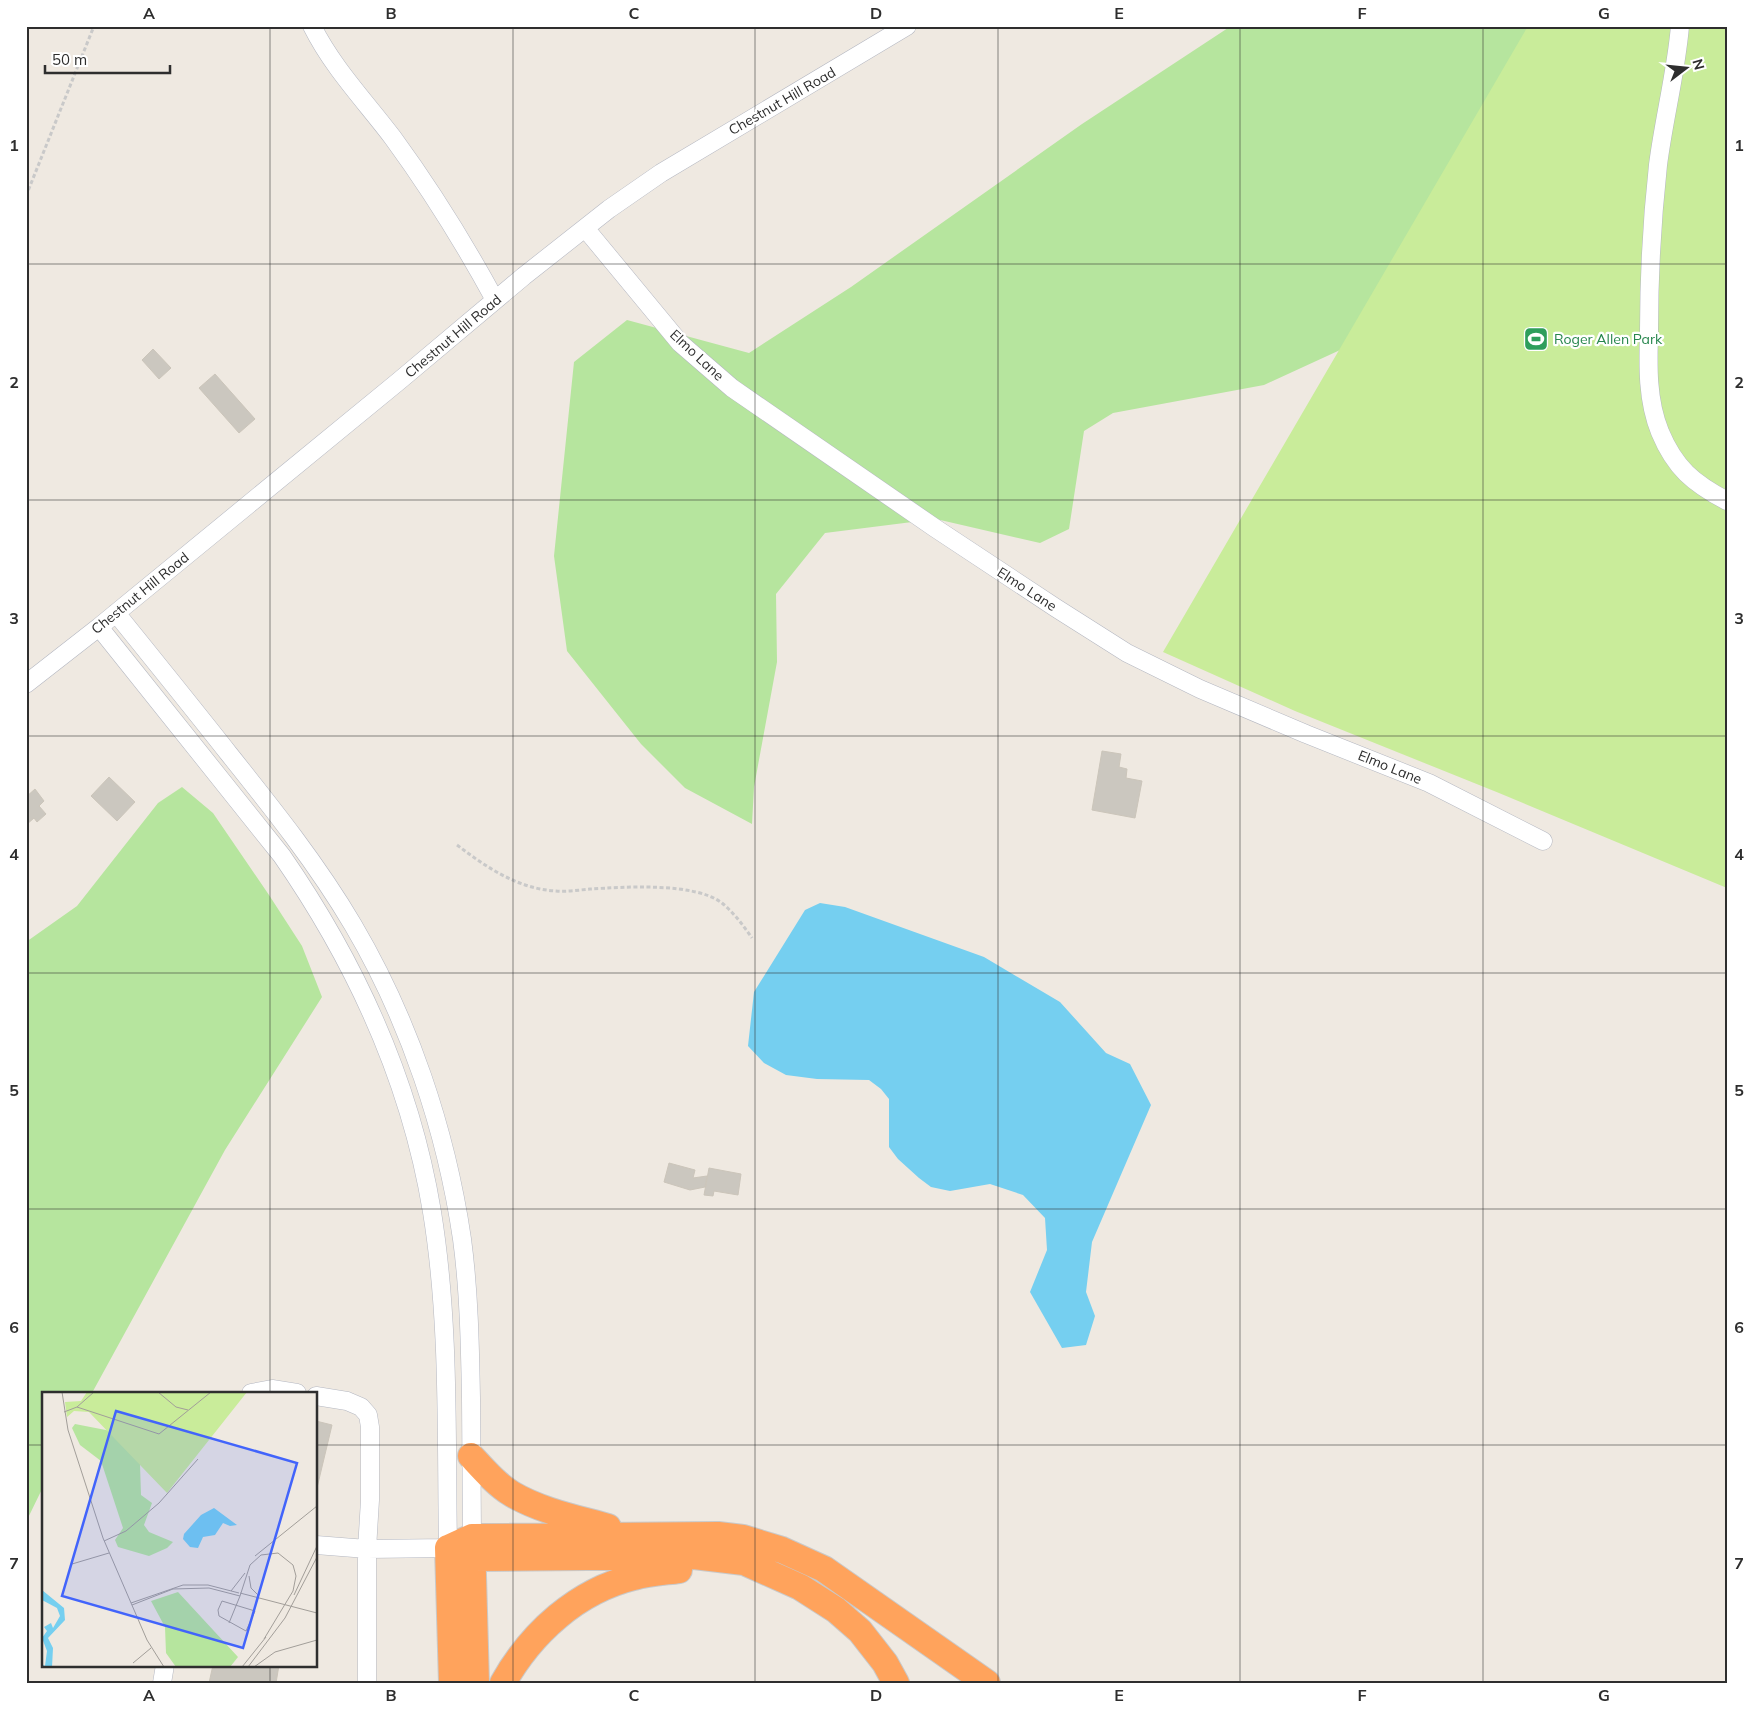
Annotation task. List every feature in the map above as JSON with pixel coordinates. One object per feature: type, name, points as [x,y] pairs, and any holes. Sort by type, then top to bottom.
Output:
[{"type":"highway","points":[[471,1456],[494,1480],[511,1493],[534,1504],[566,1516],[610,1528],[668,1535]]},
{"type":"highway","points":[[473,1548],[668,1535],[718,1535],[743,1538],[782,1550],[824,1569],[986,1683]]},
{"type":"highway","points":[[452,1683],[448,1548],[694,1556],[744,1562],[800,1587],[836,1610],[854,1626],[885,1662],[896,1683]]},
{"type":"highway","points":[[473,1548],[476,1683]]},
{"type":"highway","points":[[503,1683],[515,1661],[546,1625],[567,1609],[610,1585],[633,1577],[689,1569],[741,1571],[780,1577]]},
{"type":"street","points":[[312,26],[323,48],[336,67],[392,137],[442,208],[466,246],[495,300]]},
{"type":"street","name":"Chestnut Hill Road","points":[[26,684],[99,628],[609,208],[661,173],[907,26]]},
{"type":"street","points":[[1680,26],[1657,182],[1651,256],[1649,388],[1653,412],[1660,432],[1674,459],[1692,480],[1727,501]]},
{"type":"street","name":"Elmo Lane","points":[[584,228],[680,343],[732,388],[935,528],[1056,608],[1128,653],[1200,689],[1429,783],[1543,841]]},
{"type":"street","points":[[116,613],[303,847],[354,926],[402,1025],[419,1069],[448,1164],[462,1240],[468,1315],[473,1548]]},
{"type":"street","points":[[99,628],[276,849],[306,892],[339,947],[364,997],[387,1051],[407,1109],[422,1163],[439,1260],[442,1302],[448,1548],[367,1549],[318,1545]]},
{"type":"street","points":[[256,1392],[272,1389],[290,1392]]},
{"type":"street","points":[[318,1396],[347,1401],[361,1407],[368,1415],[370,1427],[370,1491],[367,1549],[367,1683]]},
{"type":"street","points":[[162,1683],[164,1666]]},
{"type":"path","points":[[26,196],[94,26]]},
{"type":"path","points":[[457,845],[482,864],[506,878],[530,886],[555,891],[658,887],[693,891],[720,902],[740,920],[752,938]]},
{"type":"green space","points":[[1231,26],[1566,26],[1351,345],[1264,385],[1113,413],[1084,431],[1069,529],[1040,543],[936,519],[825,533],[776,594],[777,662],[754,787],[752,824],[685,788],[641,744],[567,651],[554,556],[574,362],[627,320],[749,353],[851,287],[1082,124]]},
{"type":"green space","name":"Roger Allen Park","points":[[1528,26],[1727,26],[1727,888],[1295,711],[1163,652]]},
{"type":"green space","points":[[182,787],[213,813],[302,946],[322,997],[225,1150],[93,1392],[42,1392],[42,1489],[26,1522],[26,942],[77,906],[158,803]]},
{"type":"water","points":[[820,903],[845,907],[984,957],[1060,1002],[1106,1053],[1130,1064],[1151,1105],[1092,1242],[1086,1292],[1095,1316],[1086,1345],[1062,1348],[1030,1292],[1047,1250],[1045,1218],[1023,1195],[990,1184],[950,1191],[931,1187],[898,1159],[889,1147],[889,1099],[881,1089],[869,1080],[817,1079],[786,1075],[764,1063],[748,1046],[754,992],[805,910]]},
{"type":"building","points":[[153,349],[171,368],[159,379],[142,360]]},
{"type":"building","points":[[215,374],[255,419],[239,433],[199,388]]},
{"type":"building","points":[[1102,751],[1121,754],[1119,767],[1127,769],[1126,778],[1142,781],[1135,818],[1092,810]]},
{"type":"building","points":[[109,777],[135,802],[117,821],[91,796]]},
{"type":"building","points":[[35,789],[44,801],[39,806],[46,814],[37,822],[34,818],[26,825],[26,797]]},
{"type":"building","points":[[669,1163],[695,1170],[693,1178],[707,1176],[705,1187],[690,1190],[664,1182]]},
{"type":"building","points":[[709,1168],[741,1174],[738,1195],[714,1191],[713,1196],[704,1195]]},
{"type":"building","points":[[318,1422],[332,1425],[318,1484]]},
{"type":"building","points":[[213,1666],[279,1666],[276,1683],[209,1683]]},
{"type":"place","name":"Roger Allen Park","points":[[1536,339]]}]
